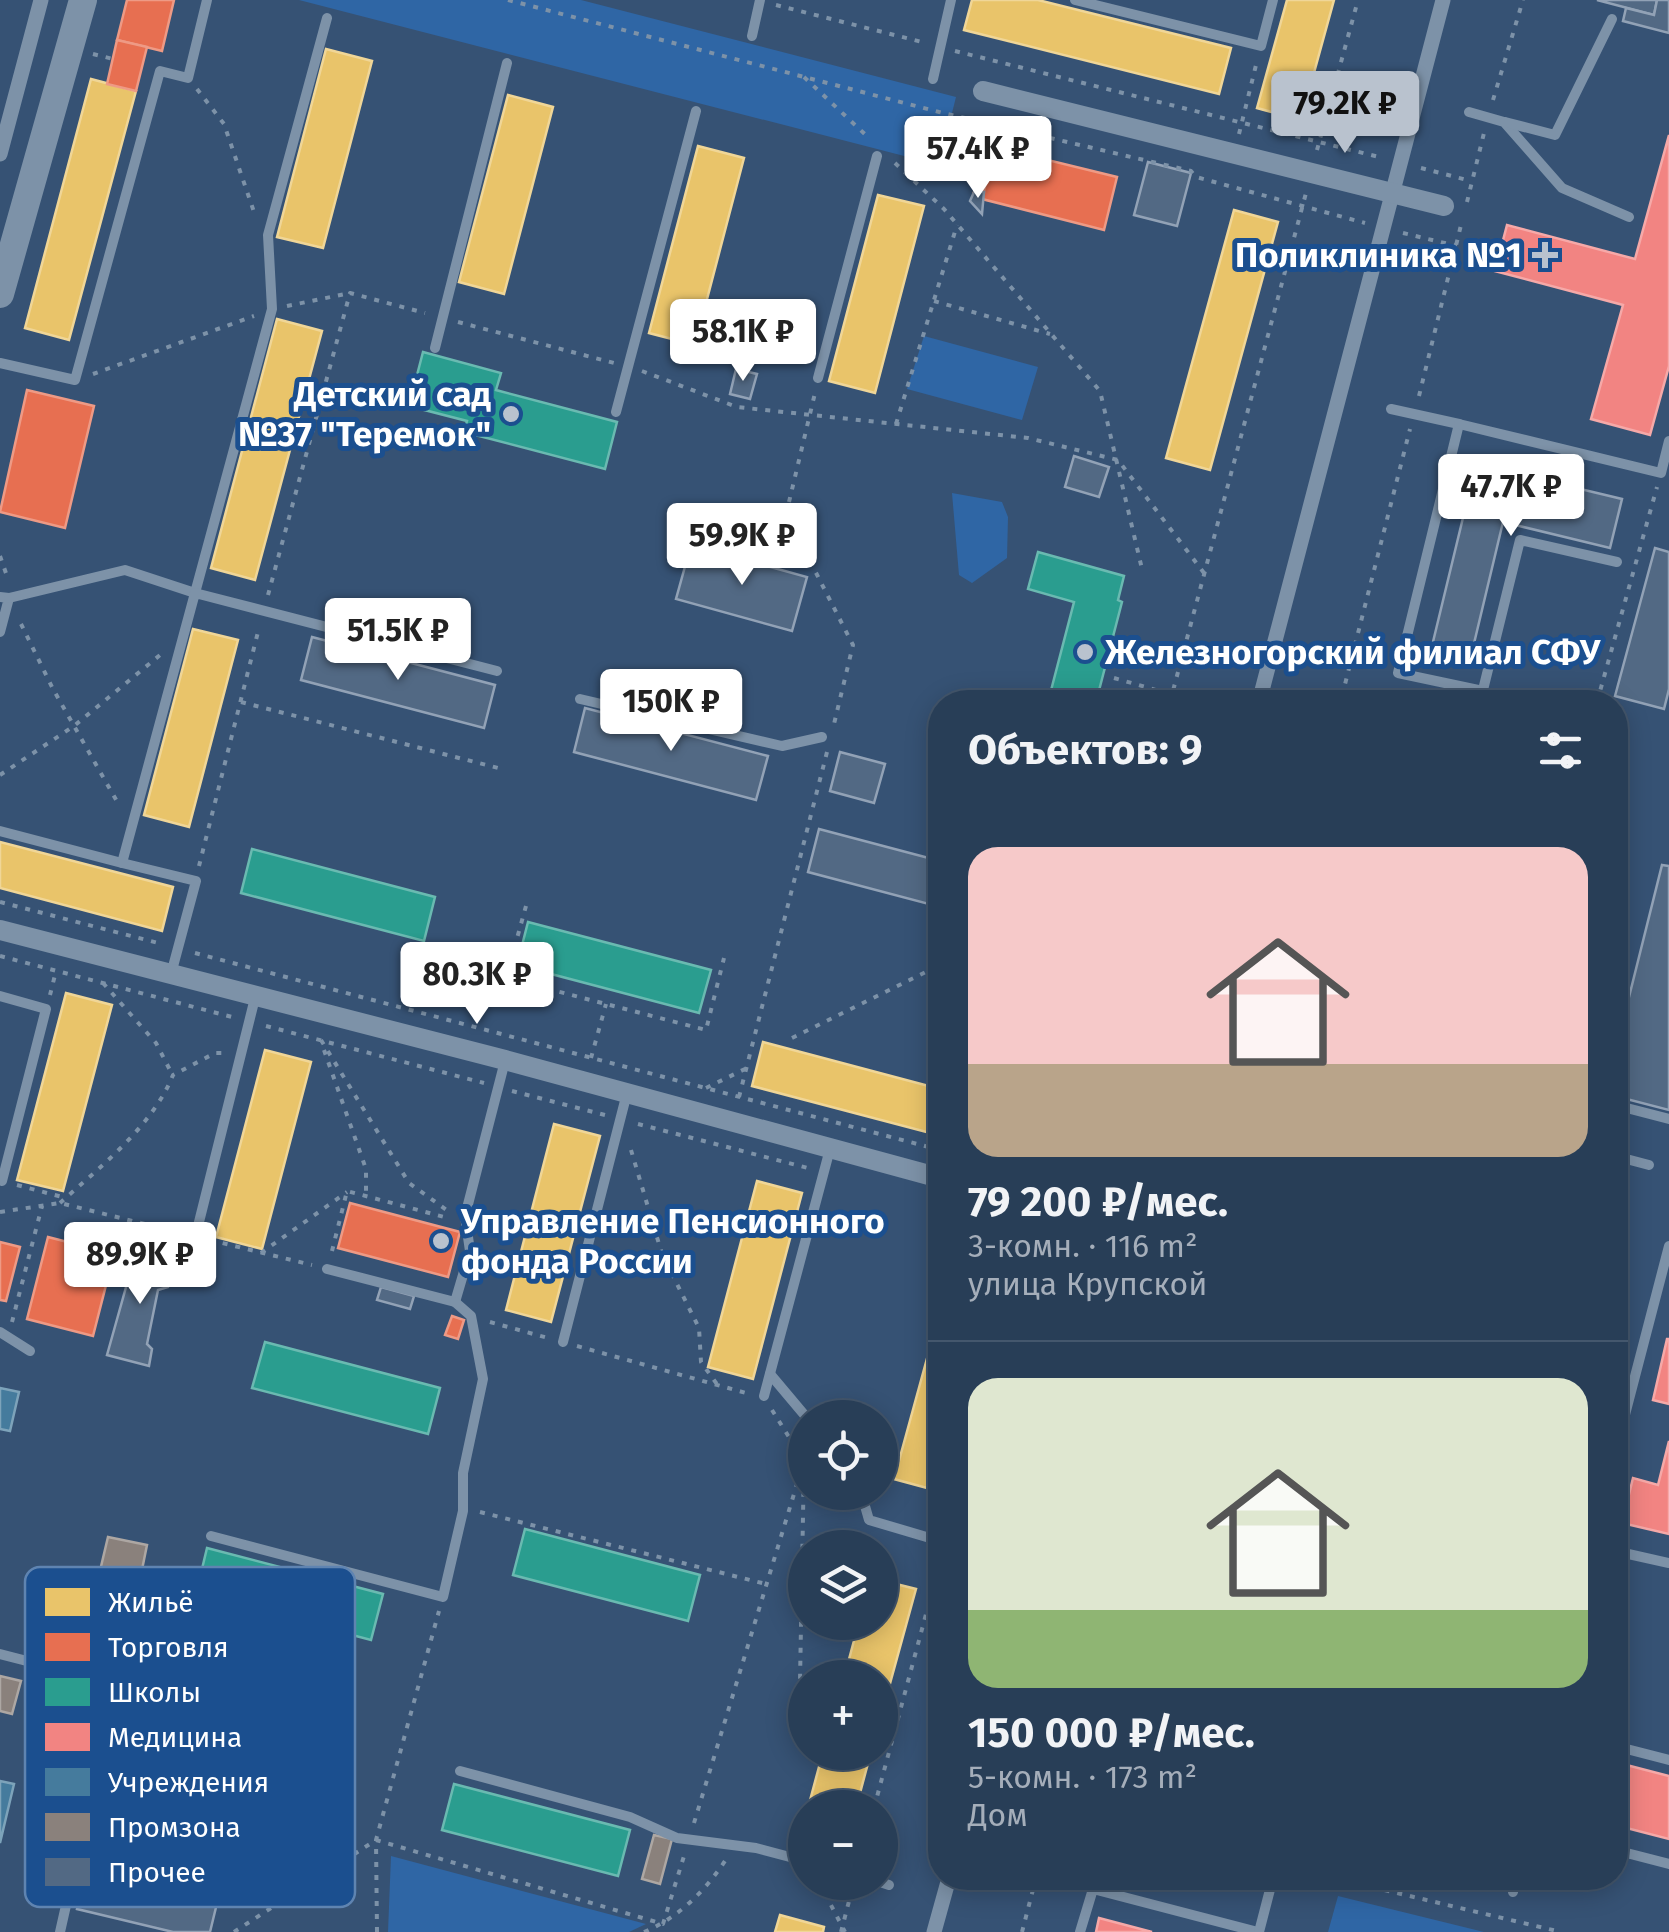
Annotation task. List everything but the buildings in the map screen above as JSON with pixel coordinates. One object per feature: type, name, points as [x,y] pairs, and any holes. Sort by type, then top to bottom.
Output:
[{"type":"street","points":[[0,154],[41,0]]},
{"type":"street","points":[[0,294],[83,0]]},
{"type":"street","points":[[1262,690],[1443,0]]},
{"type":"street","points":[[983,91],[1444,206]]},
{"type":"street","points":[[0,930],[256,994],[928,1175]]},
{"type":"street","points":[[934,1932],[945,1890]]},
{"type":"lane","points":[[0,364],[76,380],[160,71],[188,78],[207,0]]},
{"type":"lane","points":[[752,36],[760,0]]},
{"type":"lane","points":[[932,79],[951,0]]},
{"type":"lane","points":[[1075,0],[1260,46],[1273,0]]},
{"type":"lane","points":[[122,863],[272,309],[268,235],[326,18]]},
{"type":"lane","points":[[1469,112],[1555,135],[1612,18]]},
{"type":"lane","points":[[434,348],[507,63]]},
{"type":"lane","points":[[616,412],[696,111]]},
{"type":"lane","points":[[1504,122],[1562,188],[1629,217]]},
{"type":"lane","points":[[818,378],[876,156]]},
{"type":"lane","points":[[1391,409],[1661,473],[1669,441]]},
{"type":"lane","points":[[1458,690],[1398,672],[1459,424]]},
{"type":"lane","points":[[1483,690],[1520,540],[1617,562]]},
{"type":"lane","points":[[0,632],[4,598],[125,570],[195,593],[498,670]]},
{"type":"lane","points":[[580,699],[782,746],[826,738]]},
{"type":"lane","points":[[0,831],[196,881],[171,974]]},
{"type":"lane","points":[[197,1230],[256,994]]},
{"type":"lane","points":[[0,996],[46,1009],[2,1181]]},
{"type":"lane","points":[[454,1302],[470,1251],[465,1216],[505,1060]]},
{"type":"lane","points":[[562,1342],[627,1093]]},
{"type":"lane","points":[[1628,1108],[1669,1119]]},
{"type":"lane","points":[[764,1396],[830,1150]]},
{"type":"lane","points":[[1628,1159],[1649,1165]]},
{"type":"lane","points":[[1628,1405],[1669,1246]]},
{"type":"lane","points":[[327,1269],[454,1302],[471,1316],[483,1379],[463,1473],[463,1511],[443,1596],[355,1573]]},
{"type":"lane","points":[[4,1333],[30,1351]]},
{"type":"lane","points":[[770,1374],[792,1400]]},
{"type":"lane","points":[[866,1510],[869,1520],[928,1537]]},
{"type":"lane","points":[[212,1536],[331,1567]]},
{"type":"lane","points":[[1628,1554],[1669,1563]]},
{"type":"lane","points":[[0,1654],[25,1660]]},
{"type":"lane","points":[[1628,1749],[1669,1760]]},
{"type":"lane","points":[[460,1770],[630,1817],[689,1839],[788,1856]]},
{"type":"lane","points":[[1628,1853],[1669,1864]]},
{"type":"lane","points":[[1080,1932],[1093,1890]]},
{"type":"lane","points":[[1097,1890],[1259,1932],[1270,1890]]},
{"type":"lane","points":[[60,1932],[66,1907]]},
{"type":"path","points":[[508,0],[939,112],[1191,171],[1196,177],[1284,202]]},
{"type":"path","points":[[760,0],[1471,181]]},
{"type":"path","points":[[1173,690],[1358,0]]},
{"type":"path","points":[[1344,690],[1471,181],[1523,0]]},
{"type":"path","points":[[1234,154],[1260,46]]},
{"type":"path","points":[[92,54],[113,59]]},
{"type":"path","points":[[188,78],[224,124],[256,219],[271,224]]},
{"type":"path","points":[[944,209],[1100,391],[1142,569]]},
{"type":"path","points":[[896,424],[957,225]]},
{"type":"path","points":[[196,881],[350,293]]},
{"type":"path","points":[[76,380],[272,309],[350,293],[662,376],[737,407],[1028,438],[1118,460],[1204,573]]},
{"type":"path","points":[[934,301],[1052,334]]},
{"type":"path","points":[[788,502],[818,378]]},
{"type":"path","points":[[1600,690],[1661,473]]},
{"type":"path","points":[[695,533],[812,565],[853,645],[833,727]]},
{"type":"path","points":[[0,556],[13,592],[4,598],[132,826]]},
{"type":"path","points":[[0,775],[74,726],[183,636]]},
{"type":"path","points":[[1114,678],[1155,690]]},
{"type":"path","points":[[241,702],[502,769]]},
{"type":"path","points":[[739,1097],[826,738]]},
{"type":"path","points":[[0,902],[928,1147]]},
{"type":"path","points":[[526,906],[506,978],[706,1030],[724,958]]},
{"type":"path","points":[[0,956],[56,971],[46,1009]]},
{"type":"path","points":[[792,1038],[928,971]]},
{"type":"path","points":[[103,983],[156,1043],[172,1075]]},
{"type":"path","points":[[591,1058],[606,1004]]},
{"type":"path","points":[[262,1253],[347,1192],[462,1222],[409,1183],[321,1040],[366,1169],[366,1196]]},
{"type":"path","points":[[60,1203],[106,1162],[164,1098],[172,1075],[215,1053],[242,1053]]},
{"type":"path","points":[[706,1088],[747,1068]]},
{"type":"path","points":[[620,1119],[662,1254],[699,1328],[701,1362],[718,1387]]},
{"type":"path","points":[[2,1181],[66,1198]]},
{"type":"path","points":[[0,1212],[60,1203],[327,1269],[347,1192]]},
{"type":"path","points":[[4,1333],[42,1206]]},
{"type":"path","points":[[471,1316],[718,1387],[764,1396],[788,1436]]},
{"type":"path","points":[[663,1924],[789,1510]]},
{"type":"path","points":[[800,1660],[803,1510]]},
{"type":"path","points":[[463,1511],[528,1521],[766,1584]]},
{"type":"path","points":[[376,1932],[376,1840],[443,1596]]},
{"type":"path","points":[[879,1790],[928,1607]]},
{"type":"path","points":[[355,1854],[376,1840],[663,1924]]},
{"type":"path","points":[[644,1932],[663,1924],[708,1887],[726,1860],[756,1848]]},
{"type":"path","points":[[1022,1932],[1033,1890]]},
{"type":"path","points":[[1384,1890],[1561,1932]]},
{"type":"path","points":[[828,1900],[843,1930]]},
{"type":"path","points":[[843,1930],[850,1900]]},
{"type":"path","points":[[234,1932],[273,1907]]},
{"type":"shaded area","points":[[299,0],[581,0],[956,97],[939,165]]},
{"type":"shaded area","points":[[924,336],[1038,367],[1022,420],[907,389]]},
{"type":"shaded area","points":[[952,493],[1002,502],[1008,517],[1007,558],[972,583],[959,575]]},
{"type":"shaded area","points":[[391,1856],[646,1924],[629,1932],[388,1932]]},
{"type":"shaded area","points":[[1338,1896],[1342,1897],[1484,1932],[1328,1932]]},
{"type":"place","name":"Поликлиника №1","points":[[1545,255]]},
{"type":"place","name":"Детский сад №37 \"Теремок\"","points":[[511,414]]},
{"type":"place","name":"Железногорский филиал СФУ","points":[[1085,652]]},
{"type":"place","name":"Управление Пенсионного фонда России","points":[[441,1241]]}]
